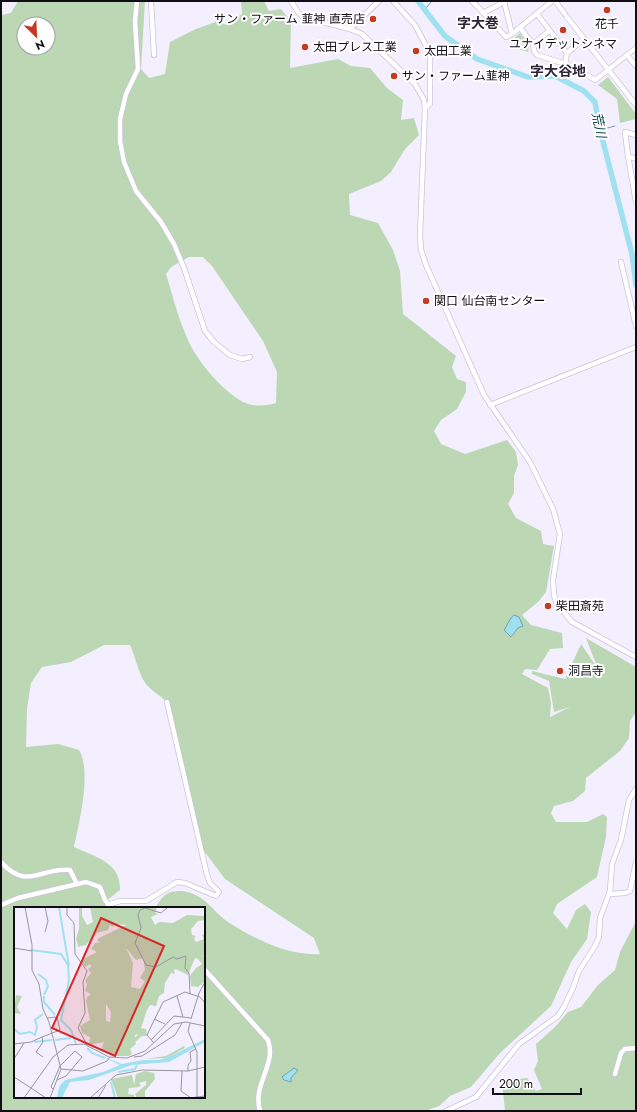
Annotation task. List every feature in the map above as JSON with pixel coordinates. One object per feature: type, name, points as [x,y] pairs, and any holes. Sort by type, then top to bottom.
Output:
[{"type":"street","points":[[138,1],[135,22],[138,69],[126,94],[120,119],[120,141],[124,162],[136,191],[161,222],[174,244],[184,268],[205,331],[214,342],[230,355],[242,359],[250,357]]},
{"type":"street","points":[[151,1],[154,55]]},
{"type":"street","points":[[291,1],[303,17],[350,29],[370,40],[415,84],[424,100],[425,108],[420,235],[421,250],[452,328],[490,405],[537,472],[559,523],[560,544],[553,580],[554,595],[557,604],[572,622],[636,657]]},
{"type":"street","points":[[350,29],[379,1]]},
{"type":"street","points":[[392,1],[415,25],[430,53],[430,104],[425,108]]},
{"type":"street","points":[[472,1],[506,37],[554,1],[636,105]]},
{"type":"street","points":[[483,13],[504,1],[512,34]]},
{"type":"street","points":[[537,14],[567,53]]},
{"type":"street","points":[[520,28],[533,44],[534,51],[537,55],[580,70],[595,80],[636,48]]},
{"type":"street","points":[[533,44],[549,31]]},
{"type":"street","points":[[565,64],[567,53],[584,39]]},
{"type":"street","points":[[628,55],[636,66]]},
{"type":"street","points":[[636,135],[624,132],[634,180],[636,202]]},
{"type":"street","points":[[628,156],[636,159]]},
{"type":"street","points":[[621,262],[636,326]]},
{"type":"street","points":[[490,405],[636,347]]},
{"type":"street","points":[[1,905],[18,898],[90,882],[100,887],[110,906],[120,901],[146,901],[177,882],[185,883],[216,896],[220,892],[210,883],[207,875],[167,702]]},
{"type":"street","points":[[446,1111],[476,1097],[519,1044],[558,1016],[569,998],[579,971],[597,941],[600,918],[609,894],[612,864],[621,840],[624,816],[629,800],[636,789]]},
{"type":"street","points":[[1,862],[11,871],[25,876],[37,876],[70,870],[77,884]]},
{"type":"street","points":[[609,894],[625,893],[630,891],[636,862]]},
{"type":"street","points":[[205,970],[268,1040],[270,1053],[259,1086],[258,1095],[260,1111]]},
{"type":"street","points":[[615,1074],[621,1053],[625,1049],[636,1048]]},
{"type":"green space","points":[[18,1],[145,1],[141,69],[149,78],[165,74],[170,42],[196,29],[218,21],[226,25],[242,14],[241,1],[264,1],[269,11],[281,9],[291,21],[290,68],[338,59],[351,66],[370,68],[387,88],[403,100],[401,120],[414,118],[419,135],[405,149],[391,172],[381,181],[349,194],[350,215],[378,223],[393,250],[400,271],[403,314],[456,356],[452,367],[457,379],[466,382],[466,392],[457,409],[441,420],[434,431],[441,444],[465,454],[507,440],[516,452],[518,465],[514,476],[514,493],[508,504],[516,518],[541,531],[543,544],[554,546],[546,592],[538,602],[522,615],[531,625],[562,633],[563,648],[550,649],[537,670],[525,669],[522,674],[548,688],[551,703],[550,717],[570,707],[554,712],[549,681],[532,674],[532,671],[565,679],[581,644],[598,669],[586,638],[636,667],[636,712],[630,721],[629,738],[620,751],[586,778],[585,791],[573,801],[554,806],[551,813],[556,822],[587,822],[603,814],[607,817],[606,837],[597,877],[557,904],[553,913],[567,929],[576,910],[585,904],[591,912],[587,939],[571,962],[551,1006],[500,1053],[471,1087],[450,1096],[439,1106],[425,1111],[1,1111],[1,15],[11,13]],"holes":[[[189,257],[203,257],[212,266],[263,341],[277,372],[276,403],[260,406],[251,405],[234,396],[209,372],[189,343],[182,326],[166,274],[171,267]],[[104,645],[130,645],[143,680],[150,688],[165,700],[171,709],[188,806],[204,851],[225,879],[314,938],[320,954],[308,954],[285,950],[274,946],[231,924],[197,896],[182,891],[168,893],[162,898],[156,907],[205,907],[205,1098],[14,1098],[14,907],[106,907],[105,902],[120,890],[116,873],[111,867],[98,858],[74,847],[81,811],[84,784],[83,759],[79,750],[58,744],[26,747],[27,709],[31,683],[42,667],[71,662]]]},
{"type":"green space","points":[[520,33],[529,46],[528,52],[515,48],[513,39]]},
{"type":"green space","points":[[608,77],[636,114],[636,119],[620,123],[617,99],[598,85]]},
{"type":"green space","points":[[636,921],[636,1111],[505,1111],[502,1081],[527,1078],[536,1091],[542,1089],[534,1070],[538,1061],[536,1044],[554,1028],[568,1012],[581,1007],[598,985],[615,970],[620,952]]},
{"type":"water","points":[[514,615],[519,617],[523,626],[518,628],[511,637],[504,630]]},
{"type":"water","points":[[294,1068],[298,1070],[291,1078],[291,1082],[284,1080],[282,1077]]},
{"type":"waterway","name":"荒川","points":[[418,1],[445,36],[477,59],[528,77],[555,76],[584,91],[595,102],[600,130],[632,254],[636,285]]},
{"type":"waterway","points":[[425,9],[432,1]]},
{"type":"waterway","points":[[600,130],[615,126]]},
{"type":"place","name":"花千","points":[[607,10]]},
{"type":"place","name":"サン・ファーム 韮神 直売店","points":[[373,19]]},
{"type":"place","name":"ユナイデットシネマ","points":[[563,30]]},
{"type":"place","name":"太田プレス工業","points":[[305,47]]},
{"type":"place","name":"太田工業","points":[[416,51]]},
{"type":"place","name":"サン・ファーム韮神","points":[[394,76]]},
{"type":"place","name":"関口 仙台南センター","points":[[426,301]]},
{"type":"place","name":"柴田斎苑","points":[[548,606]]},
{"type":"place","name":"洞昌寺","points":[[560,671]]},
{"type":"district","name":"字大巻","points":[[478,23]]},
{"type":"district","name":"字大谷地","points":[[558,71]]}]
